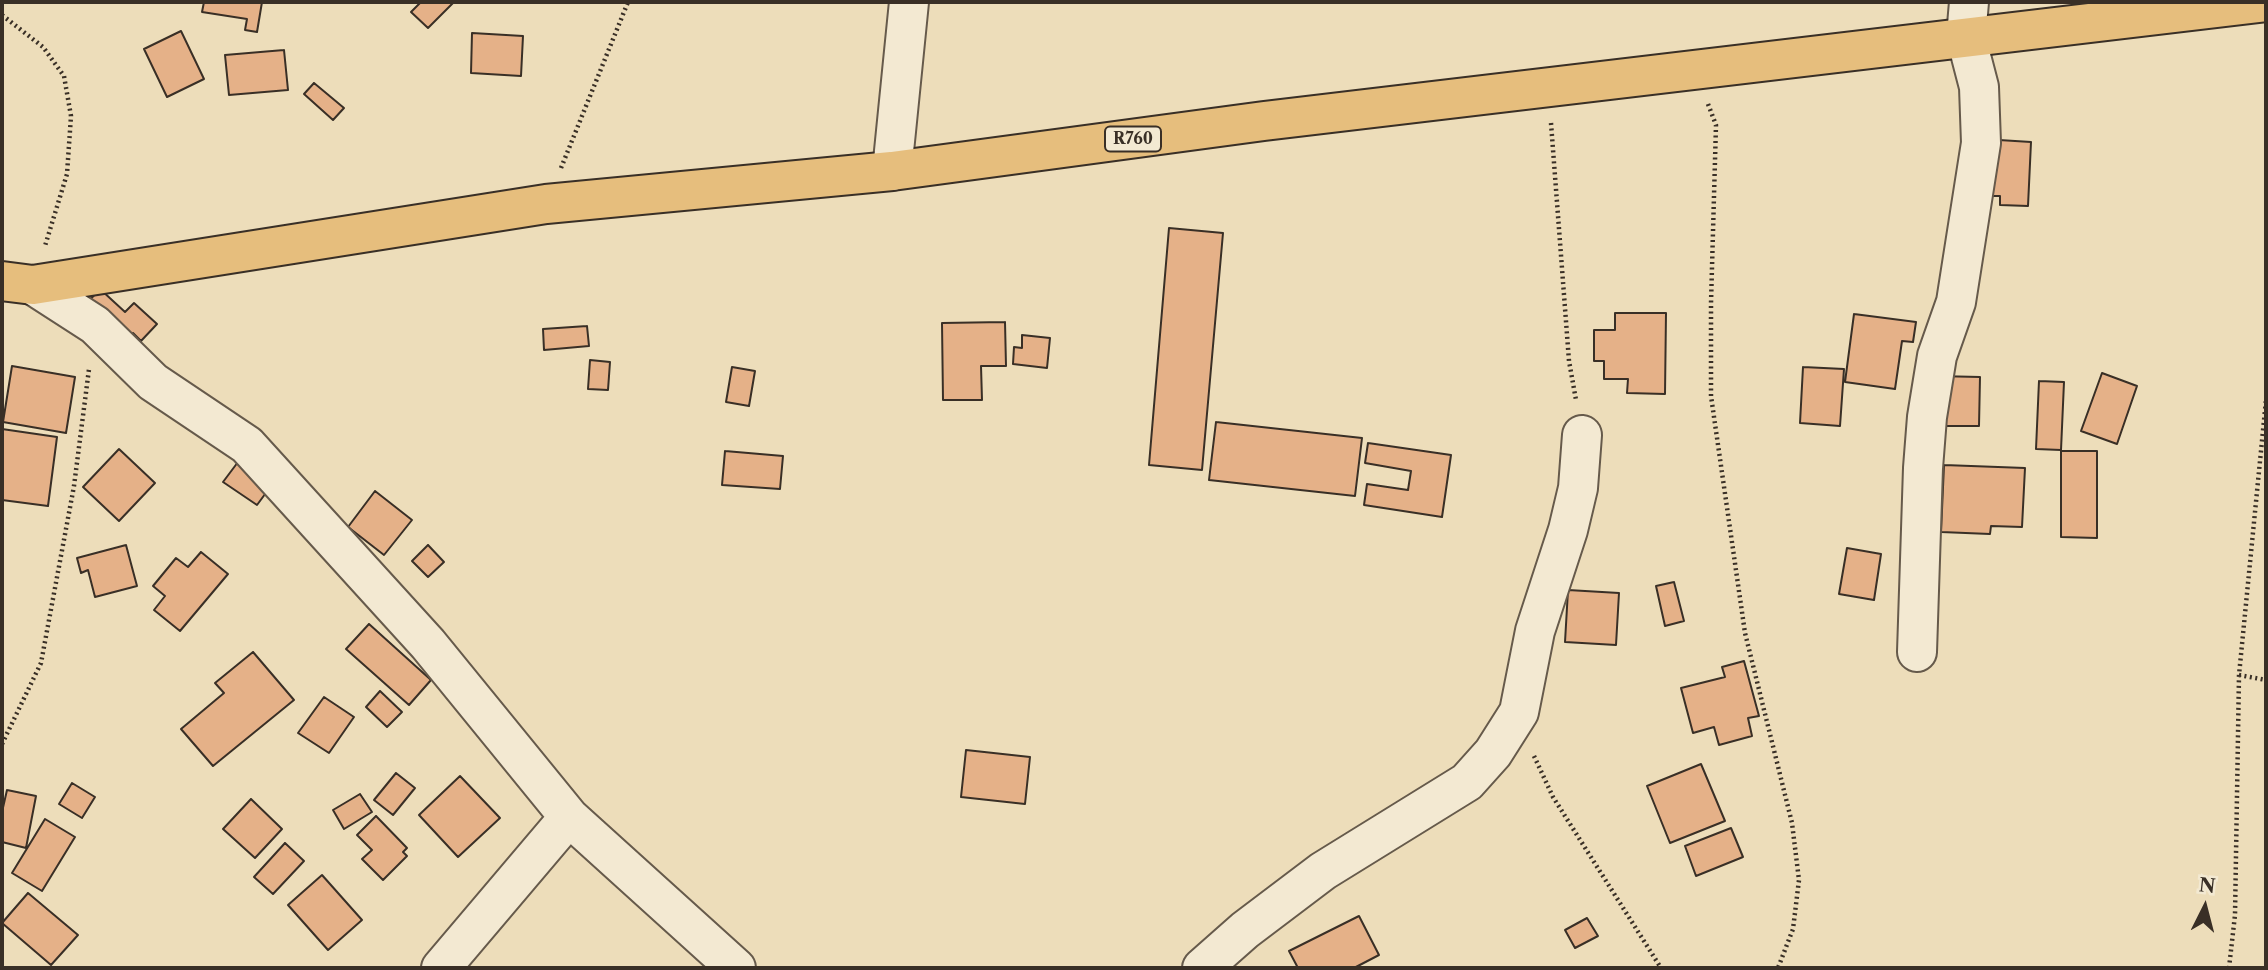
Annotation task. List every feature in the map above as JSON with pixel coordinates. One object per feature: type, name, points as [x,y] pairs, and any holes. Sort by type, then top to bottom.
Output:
[{"type":"main road","name":"R760","points":[[17,283],[546,204],[892,171],[1250,123],[1695,70],[1968,19],[2266,2]]},
{"type":"street","points":[[892,171],[909,2]]},
{"type":"street","points":[[1917,652],[1927,417],[1937,356],[1956,302],[1981,143],[1979,87],[1968,19]]},
{"type":"street","points":[[17,283],[94,325],[153,382],[247,445],[428,643],[569,817],[736,968]]},
{"type":"street","points":[[1202,968],[1245,930],[1323,871],[1467,782],[1493,753],[1519,712],[1535,631],[1568,530],[1578,488],[1582,435]]},
{"type":"street","points":[[441,968],[569,817]]},
{"type":"path","points":[[546,204],[628,2]]},
{"type":"path","points":[[2,15],[43,47],[64,76],[71,116],[67,174],[17,283]]},
{"type":"path","points":[[1695,70],[1716,125],[1711,396],[1745,633],[1792,822],[1799,880],[1793,929],[1778,968]]},
{"type":"path","points":[[1549,87],[1569,361],[1582,435]]},
{"type":"path","points":[[2,744],[41,663],[74,486],[94,325]]},
{"type":"path","points":[[2229,968],[2235,915],[2239,675],[2266,400]]},
{"type":"path","points":[[2239,675],[2266,680]]},
{"type":"path","points":[[1519,712],[1535,758],[1553,797],[1661,968]]},
{"type":"building","points":[[204,2],[262,2],[257,32],[245,30],[247,19],[202,12]]},
{"type":"building","points":[[421,2],[454,2],[428,28],[411,12]]},
{"type":"building","points":[[181,31],[204,79],[167,97],[144,49]]},
{"type":"building","points":[[472,33],[523,36],[521,76],[471,73]]},
{"type":"building","points":[[284,50],[288,90],[229,95],[225,55]]},
{"type":"building","points":[[314,83],[344,108],[333,120],[304,94]]},
{"type":"building","points":[[1999,140],[2031,142],[2028,206],[2000,205],[2000,196],[1980,196],[1982,157],[1998,158]]},
{"type":"building","points":[[1169,228],[1223,233],[1202,470],[1149,465]]},
{"type":"building","points":[[100,289],[125,312],[134,303],[157,324],[141,341],[133,333],[124,341],[85,305]]},
{"type":"building","points":[[1615,313],[1666,313],[1665,394],[1627,393],[1628,379],[1604,379],[1604,361],[1594,361],[1594,330],[1615,330]]},
{"type":"building","points":[[1854,314],[1916,322],[1913,342],[1902,341],[1895,389],[1845,382]]},
{"type":"building","points":[[1005,322],[1006,366],[981,366],[982,400],[943,400],[942,323]]},
{"type":"building","points":[[587,326],[589,346],[544,350],[543,329]]},
{"type":"building","points":[[1022,335],[1050,338],[1047,368],[1013,364],[1014,347],[1022,348]]},
{"type":"building","points":[[590,360],[610,362],[608,390],[588,389]]},
{"type":"building","points":[[12,366],[75,377],[66,433],[3,422]]},
{"type":"building","points":[[732,367],[755,371],[749,406],[726,402]]},
{"type":"building","points":[[1803,367],[1844,369],[1840,426],[1800,423]]},
{"type":"building","points":[[2102,373],[2137,386],[2117,444],[2081,431]]},
{"type":"building","points":[[1936,376],[1980,377],[1979,426],[1935,426]]},
{"type":"building","points":[[2039,381],[2064,382],[2061,450],[2036,449]]},
{"type":"building","points":[[1216,422],[1362,438],[1355,496],[1209,480]]},
{"type":"building","points":[[2,429],[57,437],[48,506],[2,500]]},
{"type":"building","points":[[1368,443],[1451,455],[1442,517],[1364,505],[1367,484],[1408,490],[1411,471],[1365,463]]},
{"type":"building","points":[[119,449],[155,483],[119,521],[83,487]]},
{"type":"building","points":[[725,451],[783,456],[780,489],[722,485]]},
{"type":"building","points":[[2061,451],[2097,451],[2097,538],[2061,537]]},
{"type":"building","points":[[238,462],[271,486],[257,505],[223,482]]},
{"type":"building","points":[[1944,465],[2025,468],[2022,527],[1991,526],[1990,534],[1941,532]]},
{"type":"building","points":[[375,491],[412,520],[384,555],[348,527]]},
{"type":"building","points":[[126,545],[137,586],[95,597],[88,570],[81,573],[77,558]]},
{"type":"building","points":[[428,545],[444,562],[428,577],[412,561]]},
{"type":"building","points":[[1847,548],[1881,554],[1874,600],[1839,594]]},
{"type":"building","points":[[201,552],[228,574],[180,631],[154,610],[165,596],[153,586],[176,558],[188,567]]},
{"type":"building","points":[[1674,582],[1684,621],[1665,626],[1656,586]]},
{"type":"building","points":[[1568,590],[1619,593],[1616,645],[1565,642]]},
{"type":"building","points":[[369,624],[431,680],[409,705],[346,649]]},
{"type":"building","points":[[253,652],[294,700],[213,766],[181,729],[224,693],[215,683]]},
{"type":"building","points":[[1744,661],[1759,716],[1748,718],[1752,736],[1719,745],[1714,727],[1693,733],[1681,688],[1725,677],[1722,667]]},
{"type":"building","points":[[380,691],[402,712],[387,727],[366,707]]},
{"type":"building","points":[[324,697],[354,717],[329,753],[298,733]]},
{"type":"building","points":[[966,750],[1030,757],[1025,804],[961,797]]},
{"type":"building","points":[[1701,764],[1725,821],[1670,843],[1647,786]]},
{"type":"building","points":[[396,773],[415,788],[393,815],[374,800]]},
{"type":"building","points":[[460,776],[500,818],[458,857],[419,815]]},
{"type":"building","points":[[72,783],[95,797],[82,818],[59,804]]},
{"type":"building","points":[[7,790],[36,796],[26,848],[2,842],[2,812]]},
{"type":"building","points":[[360,794],[372,812],[344,829],[333,810]]},
{"type":"building","points":[[251,799],[282,829],[255,858],[223,829]]},
{"type":"building","points":[[376,816],[407,848],[403,852],[407,856],[383,880],[362,859],[372,850],[357,835]]},
{"type":"building","points":[[45,819],[75,837],[42,891],[12,873]]},
{"type":"building","points":[[1731,828],[1743,857],[1696,876],[1685,846]]},
{"type":"building","points":[[285,843],[304,861],[273,894],[254,877]]},
{"type":"building","points":[[322,875],[362,920],[328,950],[288,905]]},
{"type":"building","points":[[28,893],[78,935],[51,965],[2,923]]},
{"type":"building","points":[[1359,916],[1379,955],[1354,968],[1298,968],[1289,951]]},
{"type":"building","points":[[1587,918],[1598,936],[1575,948],[1565,930]]}]
